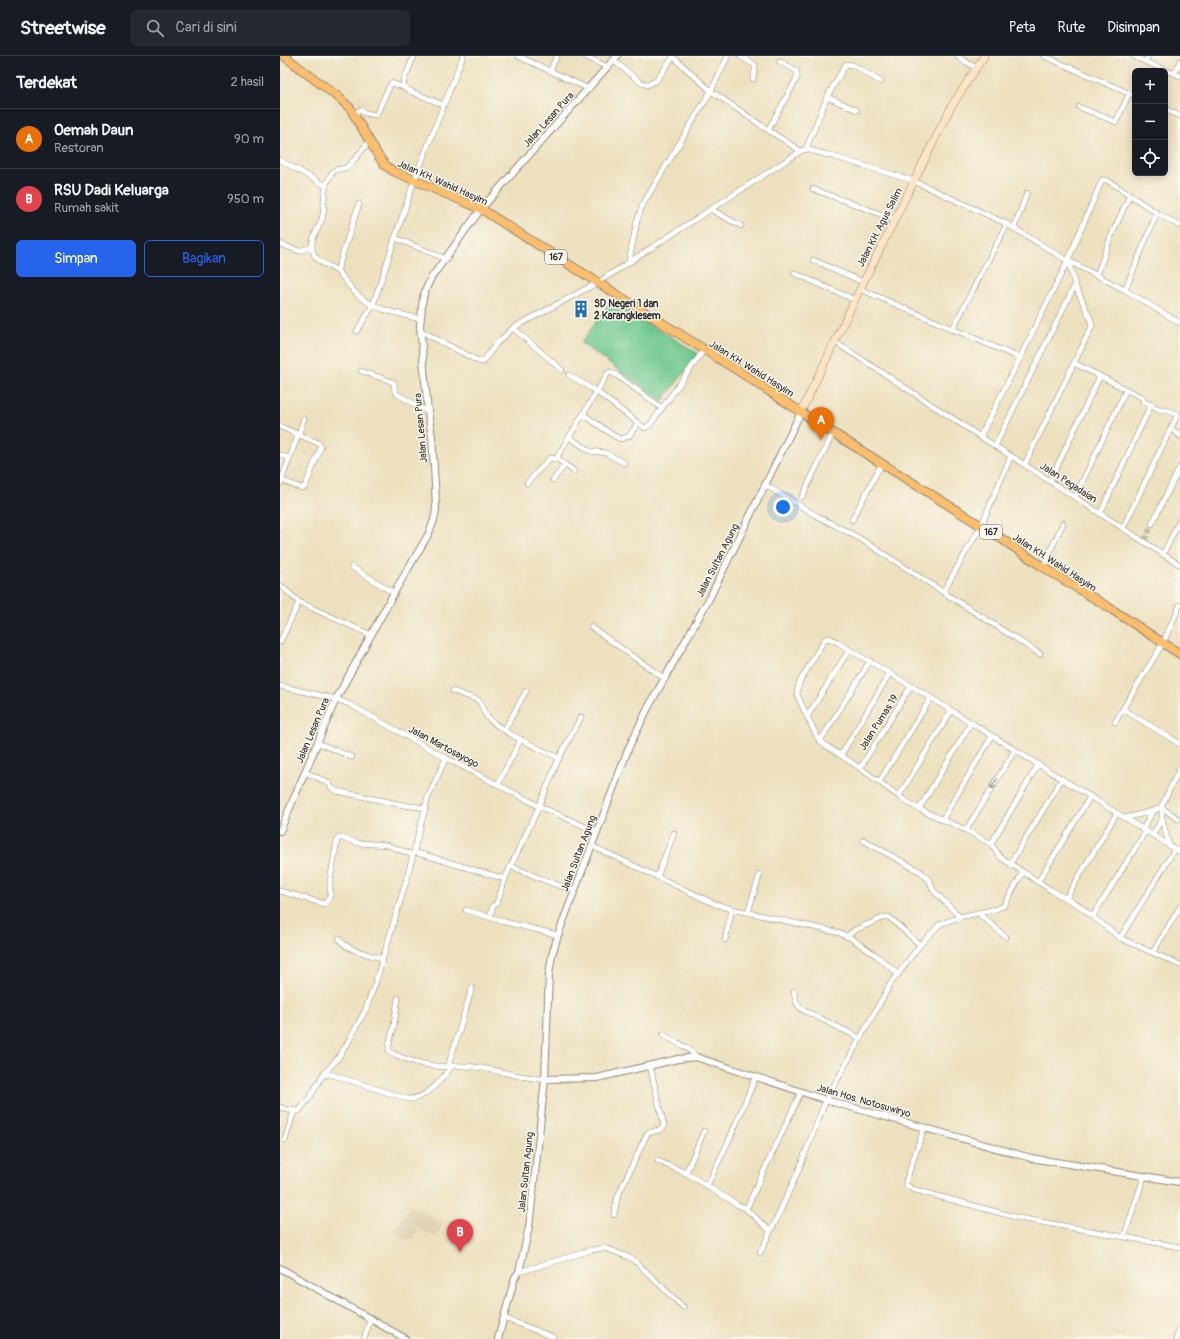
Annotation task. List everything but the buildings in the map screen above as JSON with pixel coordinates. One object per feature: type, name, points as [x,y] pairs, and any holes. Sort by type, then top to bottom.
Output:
[{"type":"main road","name":"Jalan KH. Wahid Hasyim","points":[[284,56],[346,104],[354,114],[386,166],[393,171],[481,209],[1180,654]]},
{"type":"main road","name":"Jalan KH. Agus Salim","points":[[801,412],[854,300],[951,107],[984,56]]},
{"type":"street","points":[[403,87],[404,80],[414,56]]},
{"type":"street","points":[[357,331],[373,305],[414,181],[463,56]]},
{"type":"street","points":[[518,56],[588,89]]},
{"type":"street","points":[[550,71],[557,56]]},
{"type":"street","points":[[585,56],[607,67]]},
{"type":"street","points":[[615,58],[640,82],[647,85],[656,81],[673,56],[710,91],[768,130],[803,150],[835,157],[914,181],[1007,224],[1070,262],[1125,290],[1180,323]]},
{"type":"street","points":[[629,261],[637,221],[649,192],[710,91],[728,56]]},
{"type":"street","points":[[740,56],[756,65],[756,70],[752,79]]},
{"type":"street","points":[[957,56],[976,68]]},
{"type":"street","points":[[1044,56],[1132,95]]},
{"type":"street","points":[[1133,56],[1177,75],[1180,61]]},
{"type":"street","points":[[1146,62],[1148,56]]},
{"type":"street","name":"Jalan Lesan Pura","points":[[280,831],[336,699],[433,524],[436,502],[435,484],[432,437],[428,412],[421,332],[423,297],[426,289],[431,278],[481,209],[615,58]]},
{"type":"street","points":[[768,130],[797,78],[798,73],[779,61]]},
{"type":"street","points":[[421,332],[480,362],[483,362],[496,344],[513,328],[597,283],[803,150],[827,97],[846,64],[853,65],[881,82]]},
{"type":"street","points":[[354,114],[360,110],[365,113],[376,114],[391,83],[444,105]]},
{"type":"street","points":[[1079,107],[1116,122],[1129,94]]},
{"type":"street","points":[[827,97],[857,110]]},
{"type":"street","points":[[1168,110],[1180,116]]},
{"type":"street","points":[[369,140],[356,158],[346,168],[338,168],[333,172],[326,186],[323,216],[313,240],[312,247],[319,261],[337,271],[352,290],[360,297],[373,305],[421,319]]},
{"type":"street","points":[[280,160],[326,186]]},
{"type":"street","points":[[980,437],[1055,285],[1070,262],[1102,180],[1107,180],[1180,226]]},
{"type":"street","points":[[813,189],[894,219]]},
{"type":"street","points":[[1014,228],[1027,193]]},
{"type":"street","points":[[1096,275],[1130,194]]},
{"type":"street","points":[[337,271],[359,204]]},
{"type":"street","points":[[710,210],[741,226]]},
{"type":"street","points":[[1125,290],[1158,213]]},
{"type":"street","points":[[952,330],[1007,224]]},
{"type":"street","points":[[395,238],[446,259]]},
{"type":"street","points":[[280,244],[299,250],[312,247]]},
{"type":"street","points":[[813,260],[863,282]]},
{"type":"street","points":[[1025,464],[1092,323],[1075,285],[1070,262]]},
{"type":"street","points":[[794,273],[854,300]]},
{"type":"street","points":[[995,446],[1075,285]]},
{"type":"street","points":[[860,289],[952,330],[1020,358]]},
{"type":"street","points":[[513,328],[562,370]]},
{"type":"street","name":"Jalan Pegadaian","points":[[835,342],[1100,514],[1144,540],[1180,565]]},
{"type":"street","points":[[569,375],[597,392],[645,428],[648,427],[704,350]]},
{"type":"street","points":[[1074,363],[1143,398],[1143,401],[1151,405],[1179,414],[1123,528]]},
{"type":"street","points":[[362,371],[390,381],[394,384],[397,394],[428,412]]},
{"type":"street","points":[[558,459],[558,454],[568,437],[597,392],[606,375],[610,372],[662,408]]},
{"type":"street","points":[[1050,481],[1100,376]]},
{"type":"street","points":[[1075,497],[1126,390]]},
{"type":"street","points":[[1100,514],[1151,405]]},
{"type":"street","name":"Jalan Sultan Agung","points":[[498,1339],[515,1277],[519,1272],[530,1220],[545,1079],[549,974],[552,955],[558,935],[629,747],[664,679],[710,598],[801,412]]},
{"type":"street","points":[[583,414],[614,436],[621,439],[629,436],[638,423]]},
{"type":"street","points":[[281,427],[298,434],[318,443],[322,447],[305,487],[301,488],[281,482],[289,458],[298,434],[304,419]]},
{"type":"street","points":[[1171,428],[1180,436]]},
{"type":"street","points":[[802,497],[833,433]]},
{"type":"street","points":[[568,437],[590,451],[606,453],[624,463]]},
{"type":"street","points":[[280,454],[289,458]]},
{"type":"street","points":[[943,592],[981,526],[1011,456]]},
{"type":"street","points":[[527,483],[550,458],[558,459],[574,471]]},
{"type":"street","points":[[852,520],[882,463]]},
{"type":"street","points":[[553,480],[565,465]]},
{"type":"street","points":[[1152,524],[1180,467]]},
{"type":"street","points":[[766,485],[819,517],[864,541],[1040,654]]},
{"type":"street","points":[[1163,554],[1180,520]]},
{"type":"street","points":[[1043,567],[1063,523]]},
{"type":"street","points":[[352,567],[394,593]]},
{"type":"street","points":[[280,585],[299,602],[371,635]]},
{"type":"street","points":[[280,642],[299,602]]},
{"type":"street","points":[[1115,722],[1163,643],[1180,605]]},
{"type":"street","points":[[591,627],[664,679]]},
{"type":"street","points":[[1120,938],[1178,851],[1153,834],[1117,814],[870,661],[829,638],[823,641],[799,683],[797,690],[807,717],[820,741],[919,809],[966,830],[991,844],[1000,857],[1093,916],[1120,938],[1180,965]]},
{"type":"street","points":[[807,717],[849,650]]},
{"type":"street","points":[[820,741],[870,661]]},
{"type":"street","points":[[841,756],[890,673]]},
{"type":"street","name":"Jalan Martosayogo","points":[[280,686],[336,699],[539,806],[597,832]]},
{"type":"street","name":"Jalan Pumas 19","points":[[860,768],[911,686]]},
{"type":"street","points":[[505,729],[526,690]]},
{"type":"street","points":[[453,691],[478,700],[487,717],[521,739],[559,758]]},
{"type":"street","points":[[879,782],[931,698]]},
{"type":"street","points":[[1123,709],[1180,744]]},
{"type":"street","points":[[899,796],[951,710]]},
{"type":"street","points":[[490,917],[493,906],[497,904],[505,879],[526,836],[559,758],[581,717]]},
{"type":"street","points":[[919,809],[971,723]]},
{"type":"street","points":[[942,820],[992,736]]},
{"type":"street","points":[[498,784],[521,739]]},
{"type":"street","points":[[318,743],[352,757]]},
{"type":"street","points":[[966,830],[1015,750]]},
{"type":"street","points":[[280,1107],[294,1111],[299,1111],[302,1108],[323,1075],[338,1058],[362,1019],[376,981],[432,787],[446,758]]},
{"type":"street","points":[[991,844],[1038,764]]},
{"type":"street","points":[[1169,845],[1162,819],[1161,807],[1180,768]]},
{"type":"street","points":[[305,772],[329,783],[332,788],[337,791],[403,806],[426,808]]},
{"type":"street","points":[[1010,864],[1062,780]]},
{"type":"street","points":[[1038,882],[1090,797]]},
{"type":"street","points":[[1125,818],[1153,811],[1161,807]]},
{"type":"street","points":[[1161,807],[1178,819]]},
{"type":"street","points":[[1093,916],[1145,830],[1153,811]]},
{"type":"street","points":[[1066,898],[1117,814]]},
{"type":"street","points":[[1153,834],[1162,819]]},
{"type":"street","points":[[657,877],[674,833]]},
{"type":"street","points":[[280,891],[326,904],[330,896],[330,881],[337,841],[340,836],[358,843],[387,845],[505,879]]},
{"type":"street","points":[[863,840],[921,872],[930,881],[933,890],[960,917]]},
{"type":"street","points":[[592,846],[715,904],[840,933],[877,956],[898,974]]},
{"type":"street","points":[[511,866],[551,883],[575,890]]},
{"type":"street","points":[[760,1253],[799,1169],[826,1100],[888,988],[920,945],[940,924],[960,917],[978,914],[1004,906],[1022,872]]},
{"type":"street","points":[[748,912],[760,874]]},
{"type":"street","points":[[1153,952],[1180,907]]},
{"type":"street","points":[[725,940],[732,909]]},
{"type":"street","points":[[466,910],[558,935]]},
{"type":"street","points":[[978,914],[1006,937]]},
{"type":"street","points":[[847,936],[859,928],[889,917],[920,945]]},
{"type":"street","points":[[339,938],[341,942],[349,948],[382,958]]},
{"type":"street","points":[[323,1075],[330,1074],[408,1099],[413,1099],[429,1091],[437,1084],[450,1066],[472,988]]},
{"type":"street","points":[[794,991],[795,1000],[798,1006],[803,1010],[860,1038]]},
{"type":"street","points":[[398,998],[389,1051],[405,1059],[438,1067],[475,1066],[545,1079]]},
{"type":"street","points":[[663,1034],[670,1040],[688,1048],[696,1056]]},
{"type":"street","name":"Jalan Hos. Notosuwiryo","points":[[545,1079],[597,1078],[696,1056],[826,1100],[1031,1158],[1180,1182]]},
{"type":"street","points":[[614,1215],[617,1198],[646,1136],[648,1133],[662,1129],[664,1126],[650,1066]]},
{"type":"street","points":[[708,1186],[756,1076]]},
{"type":"street","points":[[745,1208],[749,1204],[801,1092]]},
{"type":"street","points":[[285,1140],[294,1111]]},
{"type":"street","points":[[924,1128],[906,1185],[912,1189],[1018,1218],[1180,1247]]},
{"type":"street","points":[[686,1173],[704,1131]]},
{"type":"street","points":[[658,1161],[686,1173],[745,1208],[771,1230]]},
{"type":"street","points":[[1124,1237],[1144,1177]]},
{"type":"street","points":[[519,1272],[592,1250],[602,1248],[608,1249],[628,1257],[640,1265],[683,1307]]},
{"type":"street","points":[[280,1268],[406,1339]]},
{"type":"street","points":[[504,1318],[553,1337]]},
{"type":"street","points":[[364,1339],[370,1320]]},
{"type":"street","points":[[1176,1339],[1180,1328]]},
{"type":"shaded area","points":[[410,1206],[444,1223],[436,1237],[401,1220]]},
{"type":"shaded area","points":[[400,1221],[418,1230],[413,1240],[397,1236],[398,1233],[394,1232]]},
{"type":"green space","points":[[611,301],[699,354],[662,401],[581,343]]},
{"type":"tunnel","points":[[1145,540],[1152,524]]},
{"type":"place","name":"SD Negeri 1 dan 2 Karangklesem","points":[[581,309]]},
{"type":"place","name":"Oemah Daun","points":[[821,440]]},
{"type":"place","name":"RSU Dadi Keluarga","points":[[460,1252]]}]
